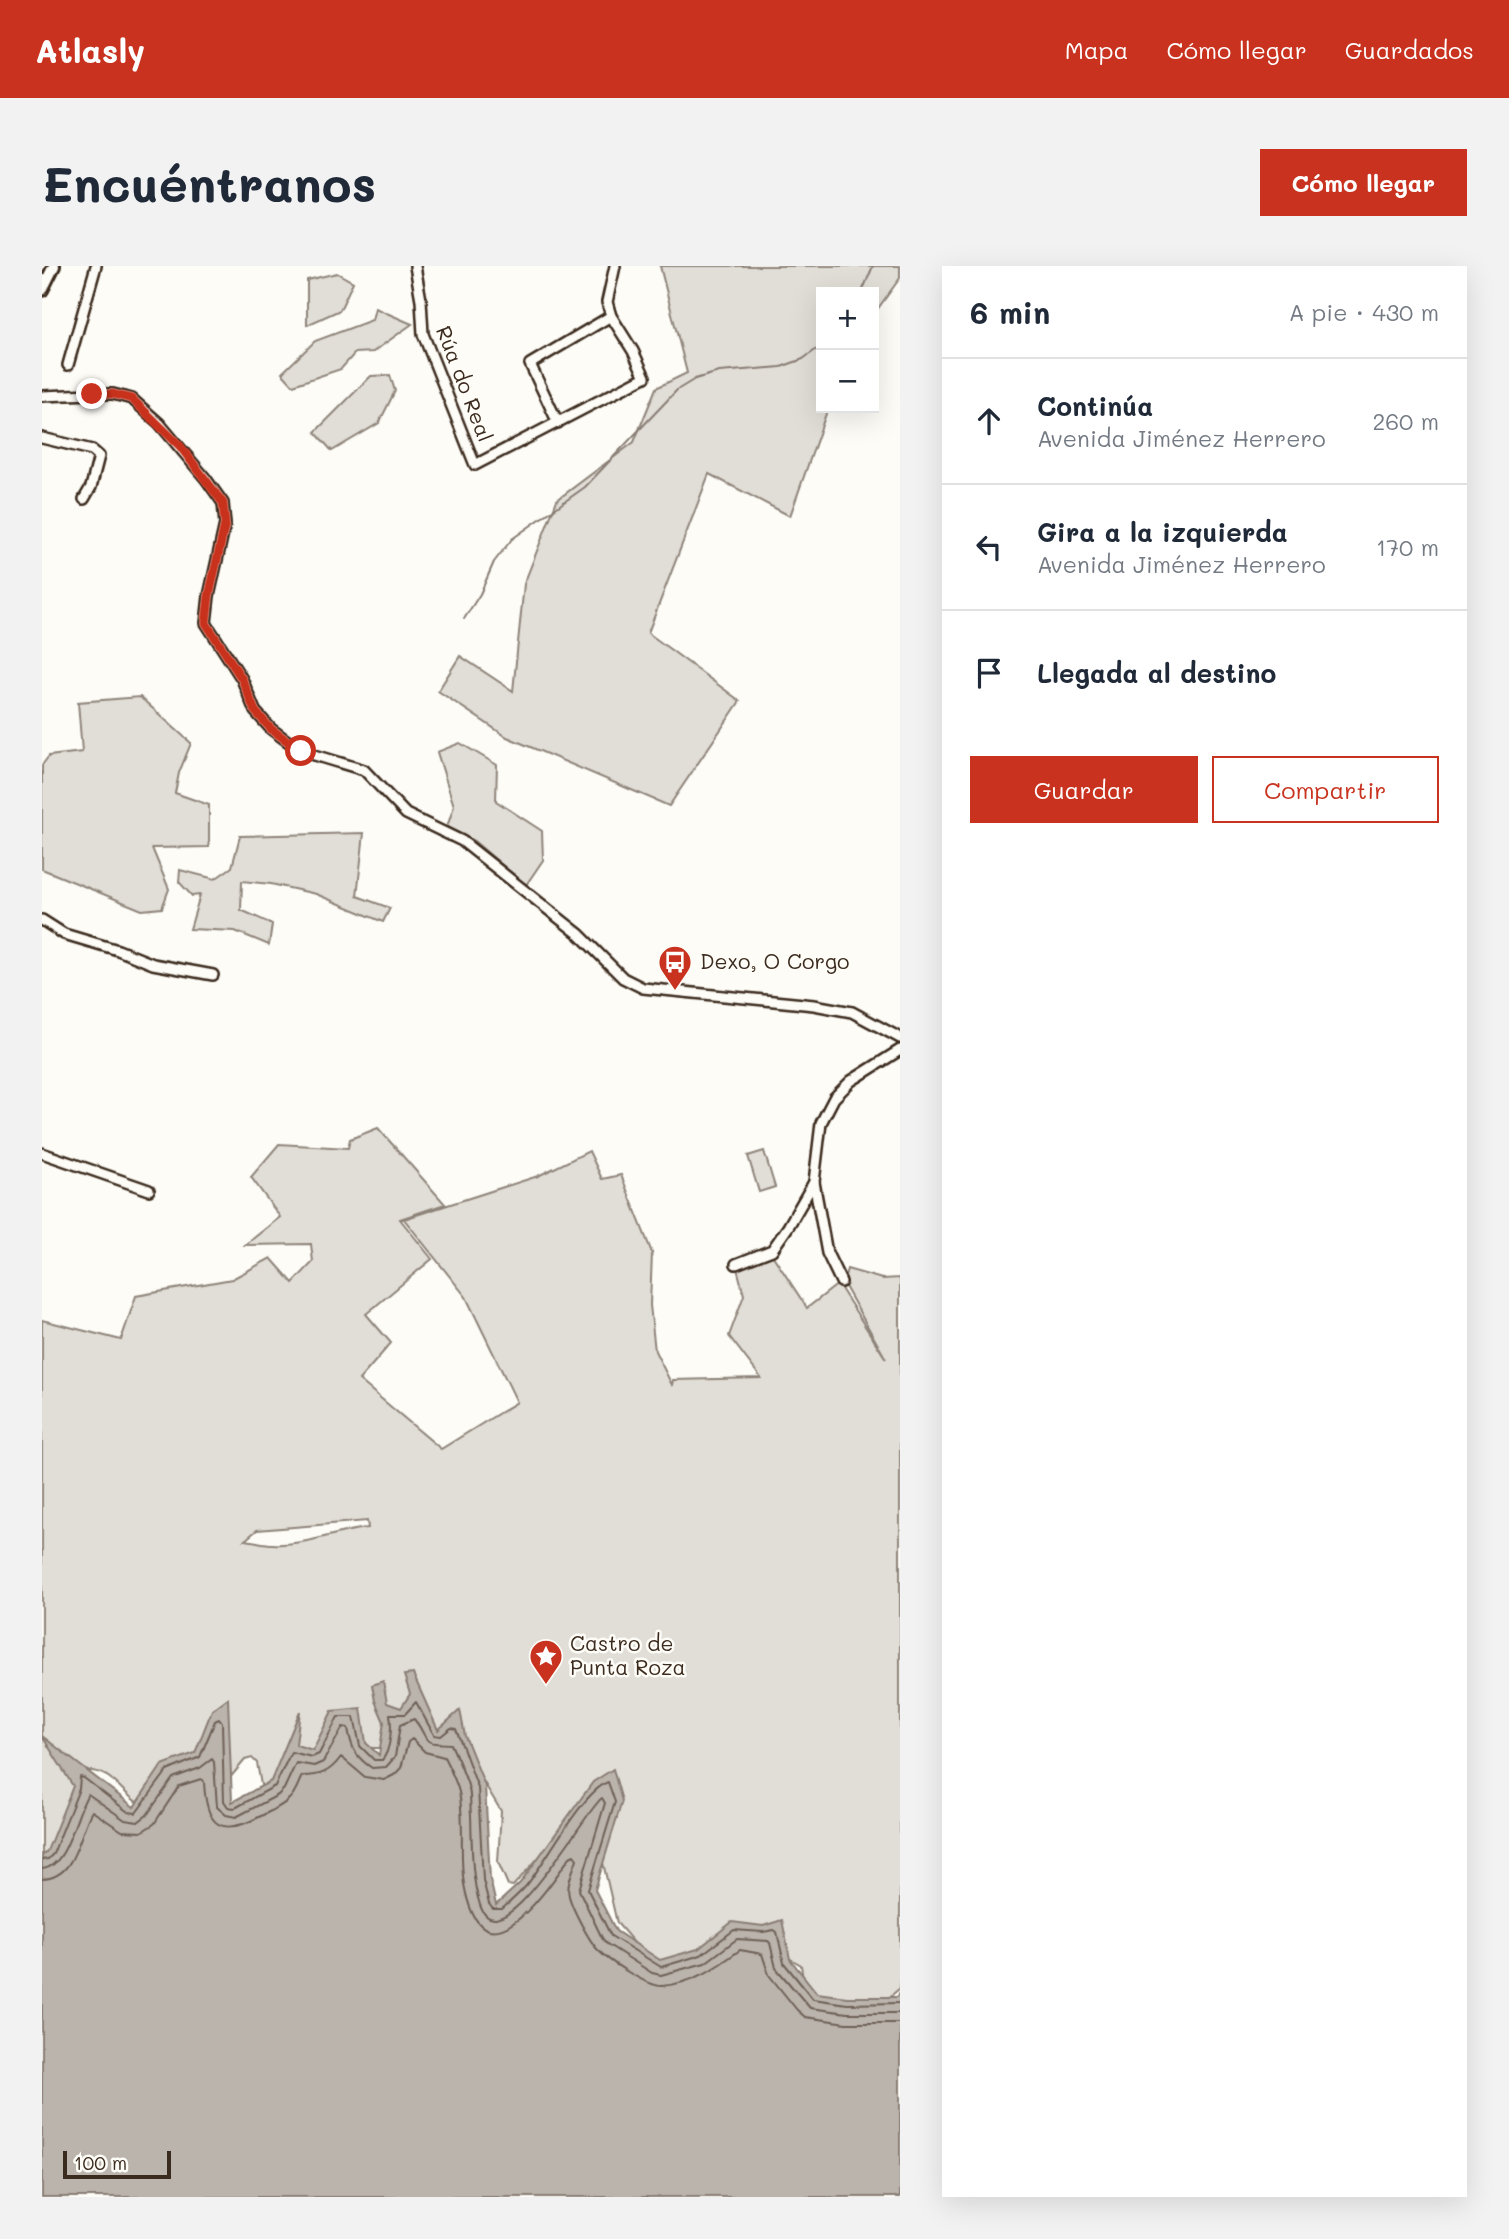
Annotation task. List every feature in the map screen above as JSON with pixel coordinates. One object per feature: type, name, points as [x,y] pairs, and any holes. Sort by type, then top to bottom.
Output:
[{"type":"main road","points":[[42,290],[49,271]]},
{"type":"street","name":"Rúa do Real","points":[[415,266],[423,334],[475,465],[645,377],[633,351],[611,316]]},
{"type":"street","points":[[558,423],[530,364],[611,316],[607,302],[615,266]]},
{"type":"street","points":[[68,365],[94,267]]},
{"type":"street","points":[[42,396],[113,394],[132,399],[180,446],[223,503],[225,524],[209,596],[206,623],[242,679],[255,711],[271,729],[301,751],[364,770],[406,814],[462,841],[579,934],[623,978],[643,988],[814,1005],[852,1012],[900,1038]]},
{"type":"street","points":[[42,438],[92,450],[99,456],[84,499]]},
{"type":"street","points":[[42,920],[64,934],[153,964],[214,975]]},
{"type":"street","points":[[841,1282],[827,1253],[814,1182],[821,1124],[834,1098],[851,1081],[900,1050]]},
{"type":"street","points":[[42,1153],[149,1190]]},
{"type":"street","points":[[736,1264],[772,1250],[814,1182]]},
{"type":"shaded area","points":[[660,266],[900,266],[900,278],[879,307],[879,287],[816,287],[816,413],[826,413],[790,516],[709,474],[648,633],[740,701],[669,806],[507,737],[438,691],[460,656],[513,691],[524,584],[557,500],[634,442],[656,388],[687,373]]},
{"type":"shaded area","points":[[337,273],[353,282],[340,310],[307,325],[307,280]]},
{"type":"shaded area","points":[[375,308],[412,324],[373,352],[355,353],[341,369],[293,385],[282,373],[315,341],[372,320]]},
{"type":"shaded area","points":[[390,375],[395,391],[379,423],[332,451],[315,432],[371,376]]},
{"type":"shaded area","points":[[140,697],[191,743],[179,773],[175,793],[209,805],[209,847],[152,848],[169,889],[162,908],[142,910],[42,869],[42,765],[49,756],[82,752],[78,702]]},
{"type":"shaded area","points":[[460,743],[497,765],[496,801],[542,831],[543,860],[526,885],[474,841],[447,827],[454,806],[437,752]]},
{"type":"shaded area","points":[[364,833],[357,896],[390,908],[383,922],[316,894],[242,881],[241,910],[272,924],[269,945],[235,931],[190,929],[200,895],[192,896],[179,882],[180,870],[215,879],[232,867],[240,836]]},
{"type":"shaded area","points":[[378,1128],[445,1204],[400,1219],[432,1259],[366,1314],[391,1343],[359,1380],[441,1449],[517,1402],[466,1297],[404,1219],[538,1176],[589,1151],[602,1179],[621,1175],[652,1253],[650,1305],[655,1351],[672,1385],[673,1380],[761,1378],[729,1336],[744,1295],[737,1268],[771,1253],[807,1308],[838,1284],[886,1359],[843,1283],[847,1269],[882,1279],[900,1278],[900,1988],[880,2005],[848,2014],[804,1987],[801,1965],[785,1956],[667,1966],[642,1952],[617,1923],[601,1854],[549,1846],[513,1886],[508,1885],[498,1862],[501,1811],[474,1766],[449,1732],[432,1726],[380,1748],[313,1757],[264,1801],[257,1763],[252,1758],[245,1760],[223,1786],[143,1806],[103,1774],[87,1771],[42,1884],[42,1320],[121,1340],[136,1296],[232,1279],[271,1258],[293,1283],[313,1262],[311,1244],[245,1245],[280,1217],[251,1177],[279,1144],[348,1148],[350,1139]],"holes":[[[367,1521],[368,1528],[285,1544],[245,1540],[257,1530]]]},
{"type":"shaded area","points":[[764,1151],[775,1187],[759,1192],[748,1156]]},
{"type":"water","points":[[413,1674],[438,1730],[460,1710],[465,1736],[485,1786],[490,1879],[496,1905],[520,1883],[593,1782],[613,1769],[622,1801],[595,1890],[616,1931],[660,1960],[698,1949],[732,1922],[763,1926],[782,1920],[790,1959],[817,1993],[847,1997],[897,1997],[900,1993],[900,2197],[42,2197],[42,1856],[47,1851],[73,1786],[42,1736],[134,1807],[162,1765],[195,1753],[212,1710],[228,1698],[232,1802],[271,1781],[300,1711],[296,1745],[313,1750],[332,1711],[361,1708],[366,1743],[379,1755],[384,1722],[372,1685],[383,1681],[387,1703],[401,1708],[410,1694],[404,1675]]},
{"type":"waterway","points":[[864,287],[873,266]]},
{"type":"waterway","points":[[464,619],[480,594],[494,562],[512,539],[585,487],[677,390],[695,379],[719,372],[781,367],[803,359],[816,350]]},
{"type":"place","name":"Dexo, O Corgo","points":[[675,992]]},
{"type":"place","name":"Castro de Punta Roza","points":[[546,1686]]},
{"type":"route","points":[[92,394],[113,394],[132,399],[180,446],[223,503],[225,524],[209,596],[206,623],[242,679],[255,711],[271,729],[301,751]]}]
